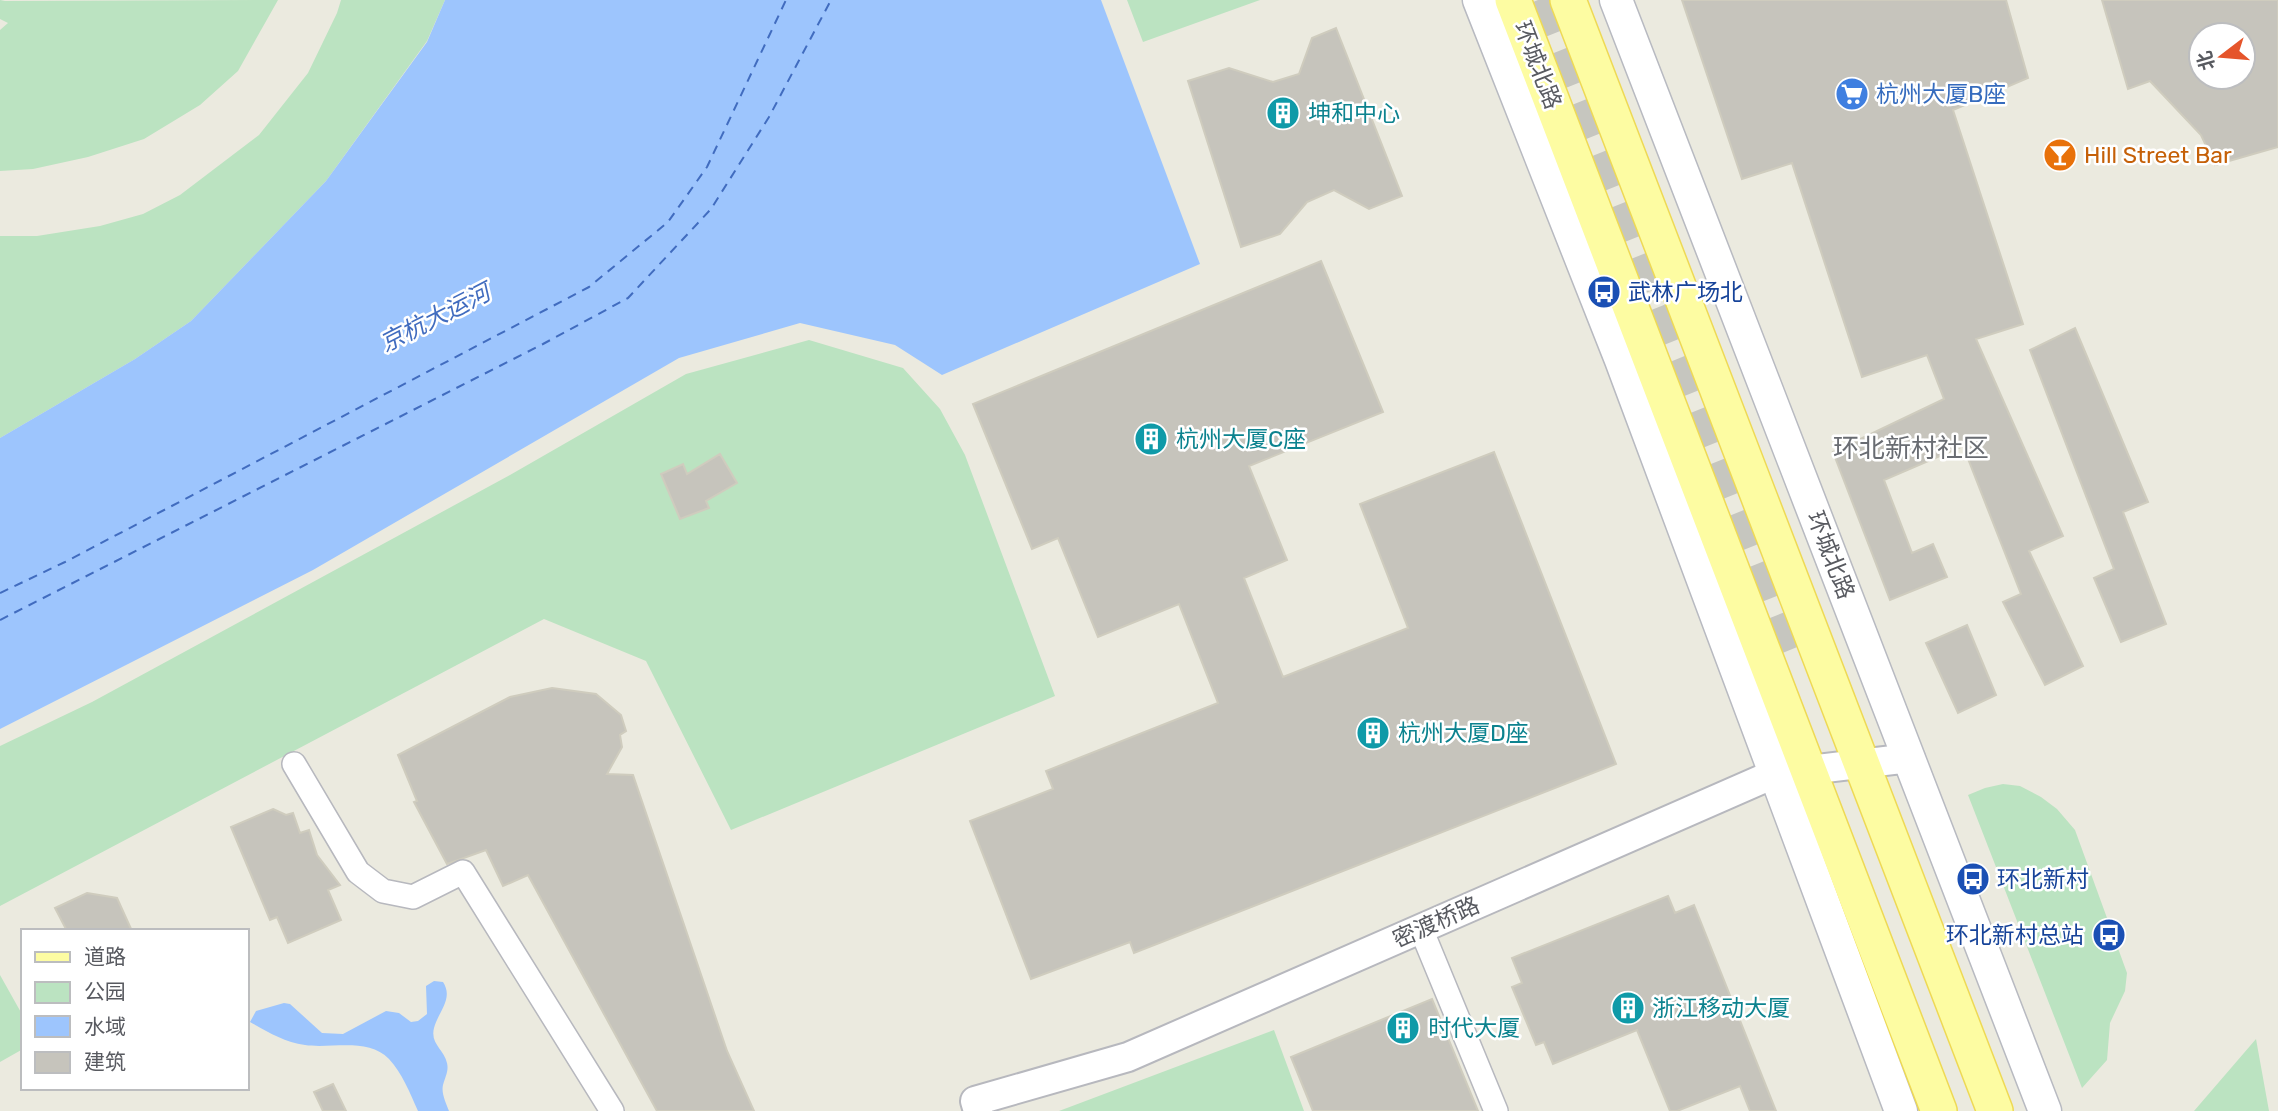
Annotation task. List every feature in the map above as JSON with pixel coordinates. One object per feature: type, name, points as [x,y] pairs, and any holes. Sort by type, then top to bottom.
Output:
[{"type":"main road","name":"环城北路","points":[[1479,0],[1616,348],[1791,772],[1939,1111]]},
{"type":"main road","name":"环城北路","points":[[1513,0],[1791,772],[1901,1111]]},
{"type":"main road","name":"环城北路","points":[[1568,0],[1995,1111]]},
{"type":"main road","name":"环城北路","points":[[1616,0],[2045,1111]]},
{"type":"street","name":"密渡桥路","points":[[978,1111],[975,1101],[1128,1057],[1791,772],[1910,758]]},
{"type":"street","points":[[294,764],[358,872],[383,891],[412,897],[463,872],[612,1111]]},
{"type":"street","points":[[1421,929],[1496,1111]]},
{"type":"green space","points":[[0,0],[278,0],[238,71],[200,105],[144,139],[88,157],[33,169],[0,171],[0,30],[8,23],[0,19]]},
{"type":"green space","points":[[341,0],[445,0],[427,41],[326,181],[191,321],[135,359],[0,438],[0,236],[37,236],[100,226],[143,214],[180,195],[259,135],[308,73]]},
{"type":"green space","points":[[1127,0],[1260,0],[1143,42]]},
{"type":"green space","points":[[809,340],[903,368],[940,409],[965,455],[1055,696],[731,830],[646,661],[544,619],[0,906],[0,746],[92,702],[510,475],[686,374]]},
{"type":"green space","points":[[2003,784],[2020,786],[2041,797],[2057,809],[2075,830],[2127,973],[2125,991],[2110,1023],[2107,1060],[2082,1088],[1968,795]]},
{"type":"green space","points":[[0,975],[21,1012],[21,1050],[0,1062]]},
{"type":"green space","points":[[1274,1030],[1304,1111],[1059,1111]]},
{"type":"green space","points":[[2256,1039],[2269,1111],[2194,1111]]},
{"type":"water","name":"京杭大运河","points":[[445,0],[1101,0],[1200,264],[942,375],[895,345],[800,323],[679,358],[313,570],[0,729],[0,438],[135,359],[191,321],[326,181],[427,42]]},
{"type":"water","points":[[434,981],[443,982],[447,994],[433,1034],[447,1063],[443,1091],[449,1111],[418,1111],[398,1070],[380,1052],[360,1046],[297,1044],[250,1022],[256,1011],[284,1003],[290,1004],[322,1033],[343,1034],[386,1011],[399,1013],[411,1022],[418,1021],[427,1014],[426,986]]},
{"type":"building","points":[[1682,0],[2006,0],[2028,78],[1953,110],[2023,324],[1976,339],[2063,536],[2029,551],[2083,666],[2045,685],[2003,602],[2021,594],[1963,446],[1884,480],[1912,553],[1933,544],[1947,577],[1890,600],[1833,452],[1944,399],[1927,355],[1862,377],[1792,163],[1742,179]]},
{"type":"building","points":[[2102,0],[2278,0],[2278,147],[2215,165],[2201,135],[2150,81],[2128,89]]},
{"type":"building","name":"坤和中心","points":[[1336,28],[1402,196],[1369,209],[1334,190],[1307,202],[1280,234],[1241,247],[1188,81],[1229,68],[1273,82],[1299,74],[1312,38]]},
{"type":"building","name":"杭州大厦D座","points":[[1321,261],[1383,412],[1249,466],[1287,560],[1244,578],[1283,677],[1408,628],[1360,504],[1494,452],[1616,764],[1134,953],[1130,942],[1031,979],[970,821],[1053,789],[1046,771],[1218,703],[1179,604],[1098,637],[1058,538],[1032,549],[973,404]]},
{"type":"building","points":[[2075,328],[2148,502],[2123,512],[2166,624],[2121,642],[2094,578],[2114,569],[2030,350]]},
{"type":"building","points":[[720,454],[737,483],[706,501],[709,508],[680,519],[661,474],[683,464],[687,474]]},
{"type":"building","points":[[1967,625],[1996,695],[1958,713],[1926,643]]},
{"type":"building","points":[[552,688],[596,694],[621,715],[626,731],[620,735],[622,747],[607,774],[633,775],[727,1051],[754,1111],[657,1111],[528,875],[503,886],[486,850],[447,864],[414,802],[417,801],[398,755],[510,697]]},
{"type":"building","points":[[273,809],[286,815],[293,813],[300,833],[309,830],[317,855],[340,885],[328,890],[341,920],[288,943],[277,917],[270,920],[231,827]]},
{"type":"building","points":[[87,893],[117,898],[131,929],[66,929],[55,908]]},
{"type":"building","name":"浙江移动大厦","points":[[1668,896],[1675,913],[1694,905],[1776,1111],[1750,1111],[1740,1086],[1677,1111],[1670,1111],[1637,1030],[1553,1064],[1544,1042],[1536,1045],[1512,987],[1522,983],[1512,958]]},
{"type":"building","name":"时代大厦","points":[[1432,999],[1478,1111],[1313,1111],[1291,1057]]},
{"type":"building","points":[[333,1084],[346,1111],[323,1111],[314,1092]]},
{"type":"ferry route","points":[[0,593],[65,562],[589,287],[668,222],[707,167],[786,0]]},
{"type":"ferry route","points":[[0,620],[543,344],[628,298],[711,209],[769,117],[831,0]]},
{"type":"tunnel","points":[[1538,0],[1804,662]]},
{"type":"place","name":"杭州大厦B座","points":[[1852,94]]},
{"type":"place","name":"坤和中心","points":[[1283,113]]},
{"type":"place","name":"Hill Street Bar","points":[[2060,155]]},
{"type":"place","name":"武林广场北","points":[[1604,292]]},
{"type":"place","name":"杭州大厦C座","points":[[1151,439]]},
{"type":"place","name":"杭州大厦D座","points":[[1373,733]]},
{"type":"place","name":"环北新村","points":[[1973,879]]},
{"type":"place","name":"环北新村总站","points":[[2109,935]]},
{"type":"place","name":"浙江移动大厦","points":[[1628,1008]]},
{"type":"place","name":"时代大厦","points":[[1403,1028]]},
{"type":"district","name":"环北新村社区","points":[[1911,448]]}]
